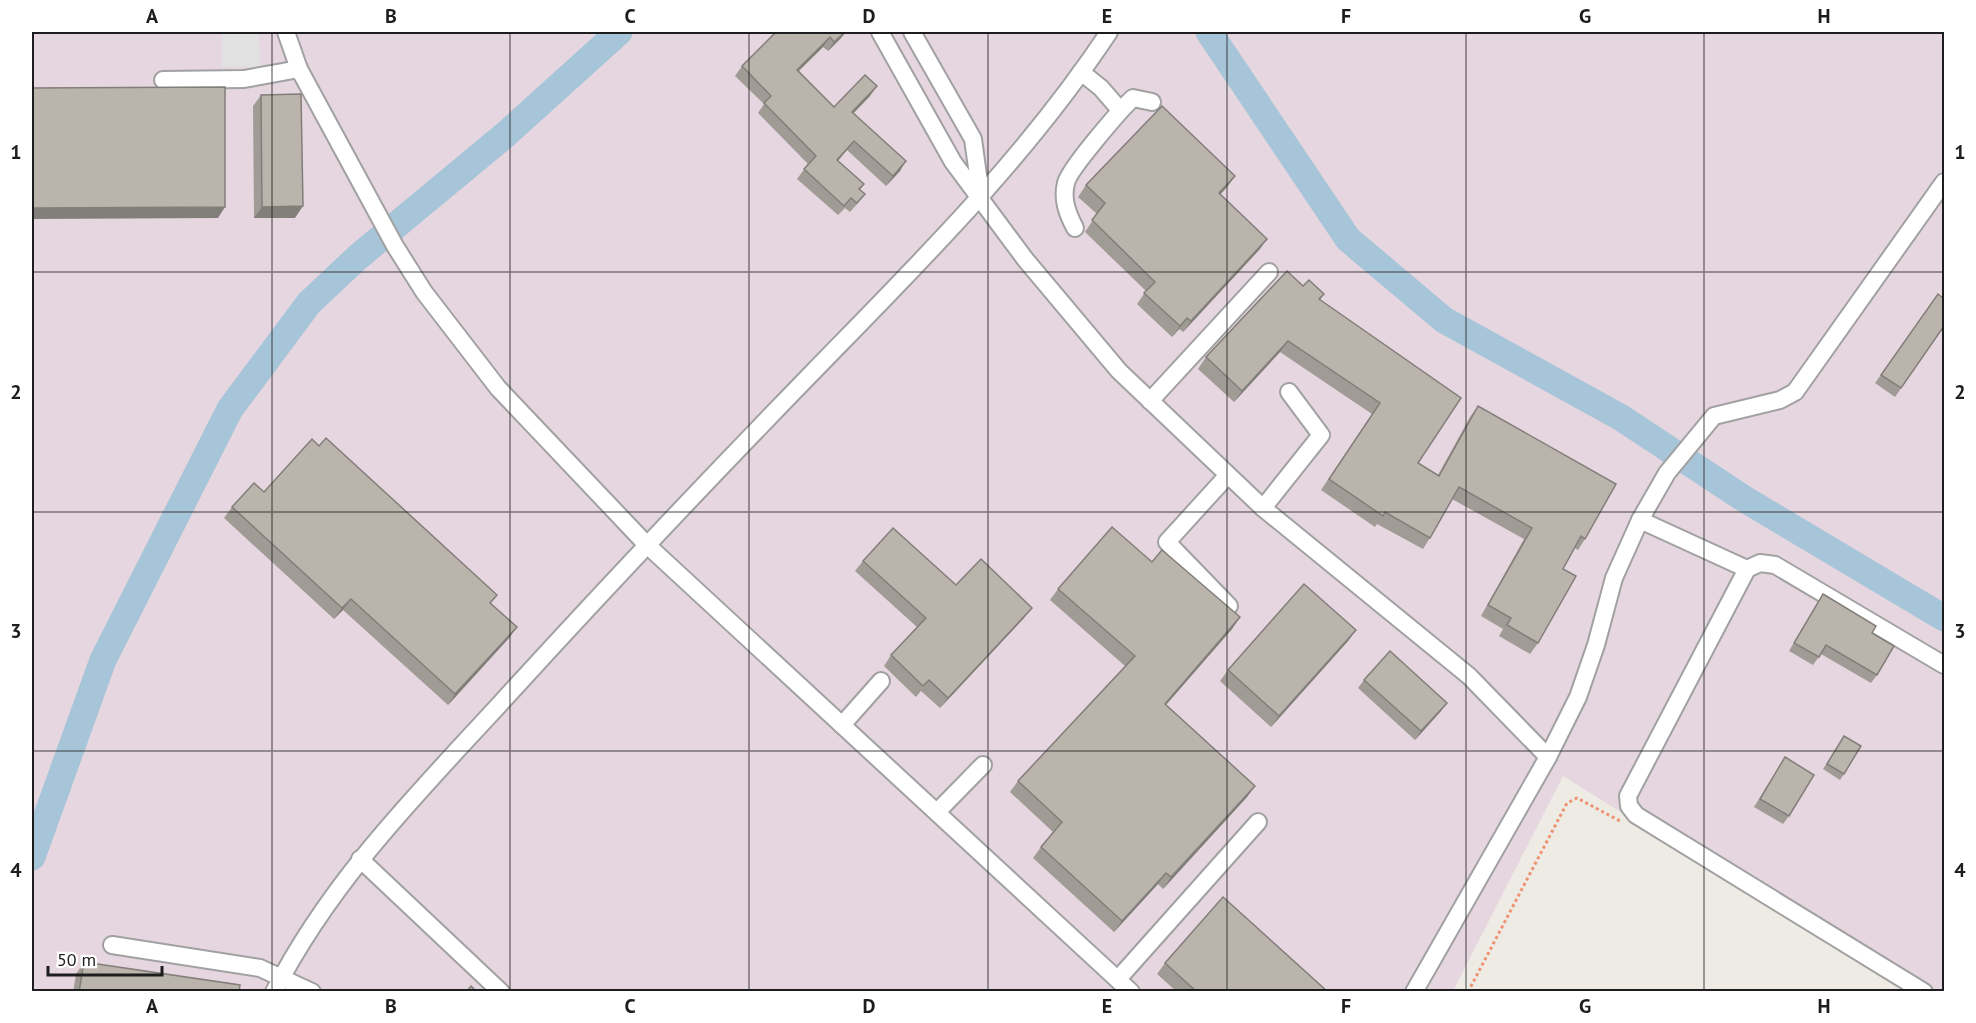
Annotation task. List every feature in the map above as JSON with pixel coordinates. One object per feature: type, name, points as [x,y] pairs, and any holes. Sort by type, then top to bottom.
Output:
[{"type":"street","points":[[286,32],[299,69],[395,246],[424,292],[498,388],[646,544],[1131,992]]},
{"type":"street","points":[[880,32],[953,162],[1025,259],[1119,371],[1263,508],[1469,676],[1548,756]]},
{"type":"street","points":[[912,32],[973,139],[981,198]]},
{"type":"street","points":[[278,984],[333,893],[360,859],[646,544],[981,198],[1081,72],[1109,32]]},
{"type":"street","points":[[163,80],[244,79],[299,69]]},
{"type":"street","points":[[1081,72],[1101,88],[1120,110]]},
{"type":"street","points":[[1074,228],[1065,209],[1066,181],[1120,110],[1133,98],[1152,102]]},
{"type":"street","points":[[1414,992],[1548,756],[1578,697],[1596,645],[1614,578],[1641,520],[1667,473],[1714,416],[1780,400],[1795,392],[1944,182]]},
{"type":"street","points":[[1150,401],[1183,368],[1269,272]]},
{"type":"street","points":[[1263,508],[1322,435],[1289,392]]},
{"type":"street","points":[[1228,475],[1167,542],[1229,606]]},
{"type":"street","points":[[1641,520],[1746,569]]},
{"type":"street","points":[[1924,992],[1636,815],[1629,806],[1628,796],[1746,569],[1760,563],[1775,565],[1944,665]]},
{"type":"street","points":[[842,725],[881,681]]},
{"type":"street","points":[[937,812],[983,765]]},
{"type":"street","points":[[1118,979],[1258,822]]},
{"type":"street","points":[[360,859],[501,992]]},
{"type":"street","points":[[112,945],[260,968],[278,984],[312,992]]},
{"type":"path","points":[[1468,992],[1568,803],[1577,798],[1596,806],[1627,825]]},
{"type":"shaded area","points":[[32,32],[1944,32],[1944,991],[1908,991],[1563,776],[1453,991],[32,991]]},
{"type":"shaded area","points":[[222,32],[259,32],[260,67],[222,67]]},
{"type":"building","points":[[776,32],[845,32],[834,42],[830,37],[797,70],[834,107],[865,75],[877,86],[852,112],[906,161],[893,176],[854,141],[837,160],[864,184],[859,189],[865,194],[857,203],[851,198],[844,206],[804,169],[816,156],[764,103],[771,96],[742,66]]},
{"type":"building","points":[[225,87],[225,207],[32,208],[32,88]]},
{"type":"building","points":[[301,94],[303,206],[262,207],[261,95]]},
{"type":"building","points":[[1162,106],[1235,176],[1219,193],[1267,239],[1191,321],[1187,318],[1180,326],[1144,293],[1155,282],[1092,220],[1105,203],[1086,185]]},
{"type":"building","points":[[1287,271],[1303,286],[1309,280],[1324,294],[1319,299],[1461,398],[1418,463],[1439,476],[1478,406],[1616,484],[1585,539],[1581,536],[1563,569],[1576,576],[1538,643],[1507,625],[1511,618],[1488,605],[1532,528],[1459,487],[1430,538],[1385,512],[1383,516],[1329,479],[1380,403],[1288,341],[1242,391],[1206,357]]},
{"type":"building","points":[[1938,294],[1944,299],[1944,326],[1901,388],[1881,375]]},
{"type":"building","points":[[326,438],[497,595],[490,603],[517,627],[455,694],[351,599],[342,608],[232,507],[254,483],[264,492],[312,439],[319,446]]},
{"type":"building","points":[[1112,527],[1152,562],[1162,550],[1240,617],[1165,704],[1255,786],[1171,877],[1166,873],[1122,921],[1041,847],[1062,822],[1018,781],[1135,656],[1058,589]]},
{"type":"building","points":[[893,528],[956,585],[981,559],[1032,608],[948,698],[929,680],[923,686],[891,655],[926,618],[863,561]]},
{"type":"building","points":[[1304,584],[1356,630],[1279,716],[1228,670]]},
{"type":"building","points":[[1823,594],[1876,626],[1872,633],[1894,646],[1877,675],[1826,645],[1819,657],[1794,643]]},
{"type":"building","points":[[1390,651],[1447,703],[1421,731],[1364,680]]},
{"type":"building","points":[[1844,736],[1861,746],[1844,774],[1827,764]]},
{"type":"building","points":[[1785,757],[1814,775],[1789,816],[1760,799]]},
{"type":"building","points":[[1223,897],[1328,992],[1197,992],[1165,963]]},
{"type":"building","points":[[84,962],[240,985],[239,992],[79,992]]},
{"type":"building","points":[[471,986],[477,992],[466,992]]},
{"type":"waterway","points":[[32,857],[103,660],[230,409],[309,303],[358,257],[505,135],[619,32]]},
{"type":"waterway","points":[[1209,32],[1348,239],[1444,320],[1620,417],[1746,500],[1944,618]]}]
